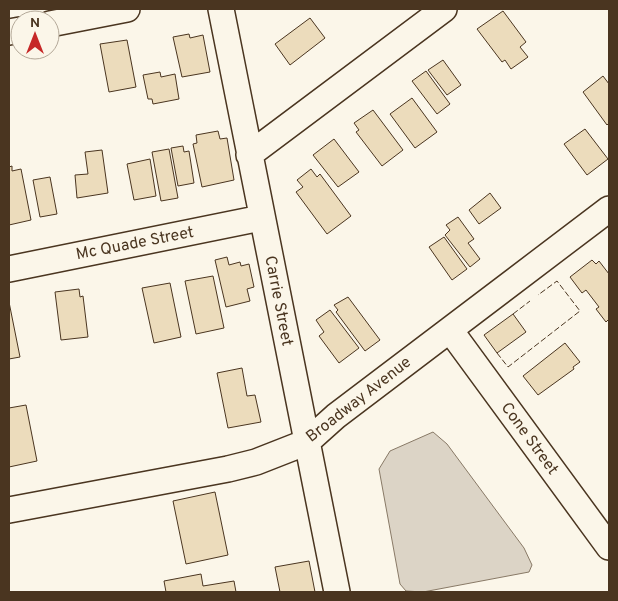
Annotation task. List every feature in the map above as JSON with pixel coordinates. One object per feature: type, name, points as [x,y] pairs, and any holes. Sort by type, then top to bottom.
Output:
[{"type":"street","points":[[60,22],[127,9]]},
{"type":"street","name":"Carrie Street","points":[[220,9],[337,592]]},
{"type":"street","points":[[249,155],[444,9]]},
{"type":"street","name":"Broadway Avenue","points":[[9,510],[228,469],[256,462],[307,442],[336,416],[609,209]]},
{"type":"street","name":"Mc Quade Street","points":[[9,269],[261,218]]},
{"type":"street","name":"Cone Street","points":[[450,330],[605,533]]},
{"type":"shaded area","points":[[433,432],[447,444],[524,548],[532,565],[529,572],[423,592],[406,591],[400,584],[379,469],[390,451]]},
{"type":"building","points":[[503,11],[526,42],[520,47],[528,57],[511,69],[505,60],[502,62],[477,29]]},
{"type":"building","points":[[310,18],[325,38],[290,65],[275,44]]},
{"type":"building","points":[[189,34],[190,38],[203,35],[210,72],[182,77],[173,37]]},
{"type":"building","points":[[127,40],[136,87],[109,92],[100,44]]},
{"type":"building","points":[[443,60],[461,85],[447,95],[428,70]]},
{"type":"building","points":[[426,71],[450,104],[437,114],[412,81]]},
{"type":"building","points":[[160,72],[161,77],[175,74],[179,99],[153,104],[152,99],[148,99],[143,75]]},
{"type":"building","points":[[603,76],[609,84],[609,123],[607,125],[583,92]]},
{"type":"building","points":[[412,98],[437,132],[415,148],[390,114]]},
{"type":"building","points":[[373,110],[403,150],[382,166],[356,132],[359,130],[354,123]]},
{"type":"building","points":[[585,129],[608,159],[587,175],[564,144]]},
{"type":"building","points":[[218,131],[220,139],[227,138],[234,180],[202,187],[193,144],[197,143],[196,135]]},
{"type":"building","points":[[334,139],[359,172],[338,187],[313,155]]},
{"type":"building","points":[[183,146],[184,152],[189,151],[194,183],[178,186],[171,148]]},
{"type":"building","points":[[169,149],[178,198],[161,201],[152,152]]},
{"type":"building","points":[[102,150],[108,193],[77,198],[75,175],[88,174],[85,152]]},
{"type":"building","points":[[150,159],[156,196],[134,200],[127,164]]},
{"type":"building","points":[[12,166],[12,171],[21,169],[31,220],[9,225],[9,167]]},
{"type":"building","points":[[311,169],[317,177],[320,174],[351,216],[327,234],[296,192],[303,187],[297,180]]},
{"type":"building","points":[[50,177],[57,214],[40,217],[33,180]]},
{"type":"building","points":[[490,193],[501,208],[479,224],[469,210]]},
{"type":"building","points":[[458,217],[474,239],[468,243],[480,259],[470,267],[445,235],[450,230],[446,225]]},
{"type":"building","points":[[444,237],[467,269],[452,280],[429,247]]},
{"type":"building","points":[[227,257],[229,265],[240,262],[241,266],[249,264],[254,287],[247,289],[250,301],[226,307],[215,260]]},
{"type":"building","points":[[592,260],[596,264],[599,261],[609,274],[609,319],[606,322],[596,309],[599,307],[586,290],[582,293],[570,277]]},
{"type":"building","points":[[213,276],[224,328],[196,334],[185,281]]},
{"type":"building","points":[[170,283],[181,337],[154,343],[142,288]]},
{"type":"building","points":[[79,289],[80,297],[83,296],[88,337],[61,340],[55,292]]},
{"type":"building","points":[[348,297],[380,340],[365,351],[336,312],[338,310],[334,305]]},
{"type":"building","points":[[9,302],[20,357],[9,359]]},
{"type":"building","points":[[330,310],[359,348],[339,363],[319,336],[324,332],[316,320]]},
{"type":"building","points":[[513,314],[526,332],[497,353],[484,335]]},
{"type":"building","points":[[565,343],[580,362],[573,367],[574,369],[538,395],[523,376]]},
{"type":"building","points":[[242,368],[247,396],[255,395],[261,422],[228,428],[217,373]]},
{"type":"building","points":[[26,405],[37,461],[9,467],[9,408]]},
{"type":"building","points":[[215,492],[228,555],[186,564],[173,501]]},
{"type":"building","points":[[309,561],[315,592],[280,592],[275,567]]},
{"type":"building","points":[[201,574],[203,586],[234,581],[236,592],[166,592],[164,581]]},
{"type":"fence","points":[[497,353],[508,367],[580,311],[557,281],[538,295]]},
{"type":"fence","points":[[513,314],[530,301]]}]
